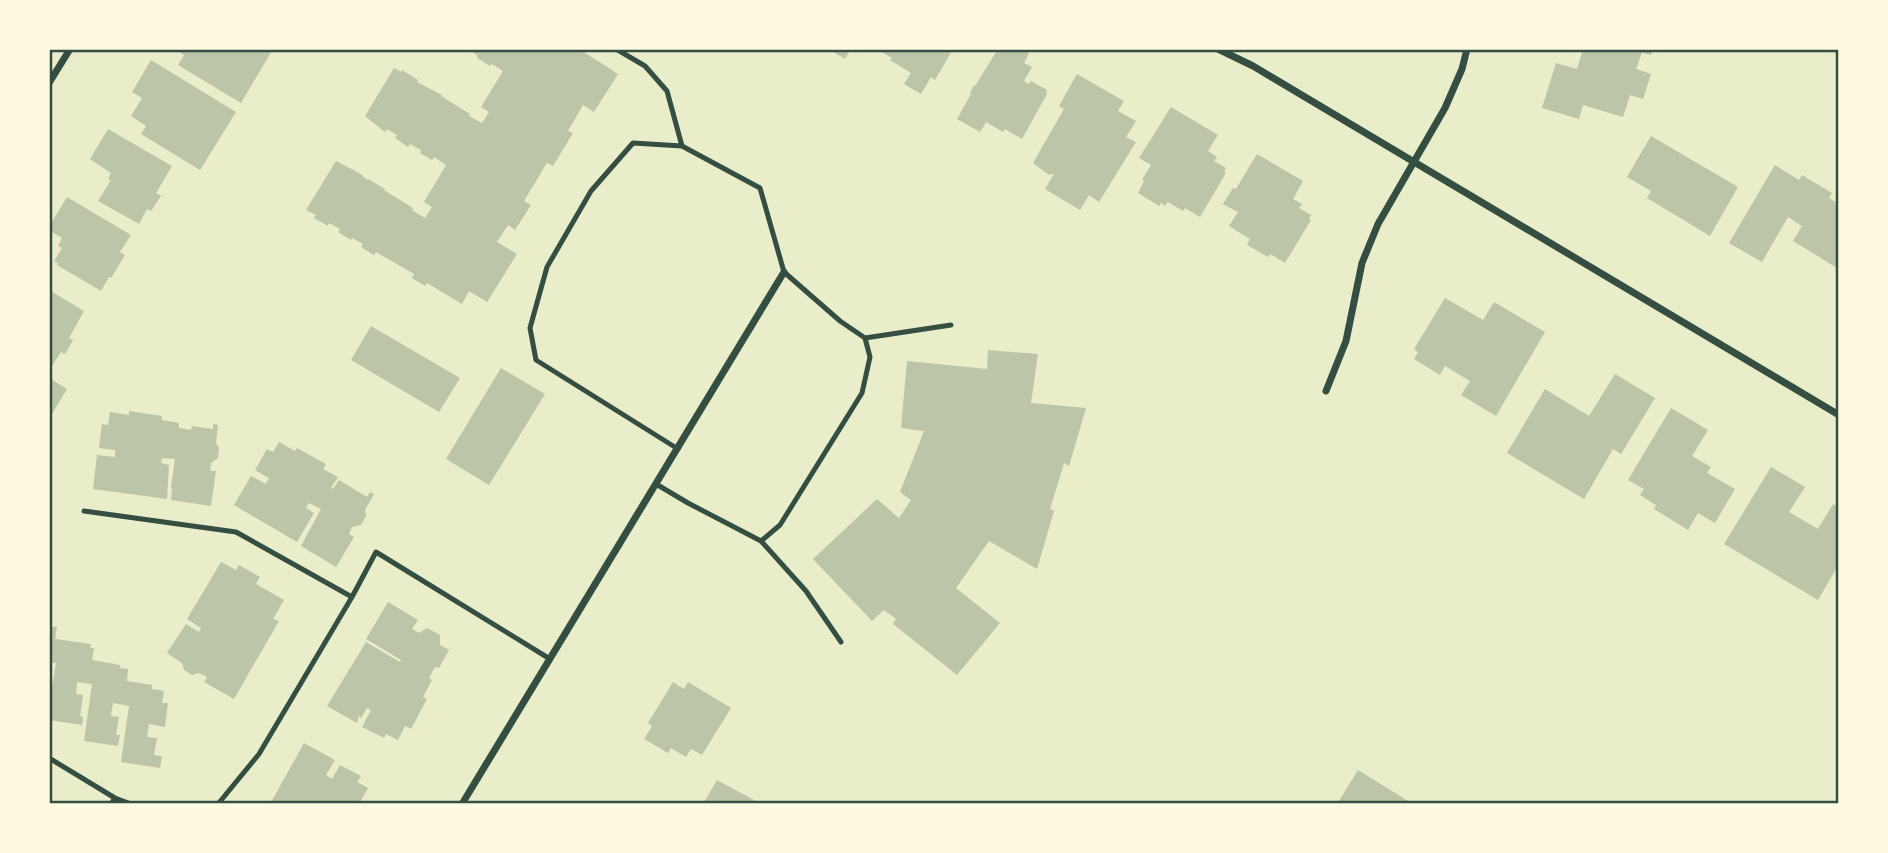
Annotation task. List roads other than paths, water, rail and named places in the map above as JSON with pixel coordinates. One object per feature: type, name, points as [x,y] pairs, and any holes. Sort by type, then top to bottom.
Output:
[{"type":"street","points":[[49,83],[70,49]]},
{"type":"street","points":[[1219,49],[1252,66],[1839,415]]},
{"type":"street","points":[[1326,391],[1346,341],[1362,263],[1378,224],[1445,108],[1462,69],[1467,49]]},
{"type":"street","points":[[462,804],[784,272]]},
{"type":"lane","points":[[616,49],[645,66],[667,92],[682,146]]},
{"type":"lane","points":[[678,449],[536,360],[530,328],[548,267],[592,191],[633,142],[682,146],[760,188],[784,272],[840,321],[865,338],[870,357],[862,393],[780,526],[761,541]]},
{"type":"lane","points":[[865,338],[951,325]]},
{"type":"lane","points":[[656,484],[761,541],[806,591],[841,642]]},
{"type":"lane","points":[[84,511],[236,532],[352,597]]},
{"type":"lane","points":[[218,804],[259,754],[376,552],[550,659]]},
{"type":"lane","points":[[49,758],[113,801],[131,804]]}]
